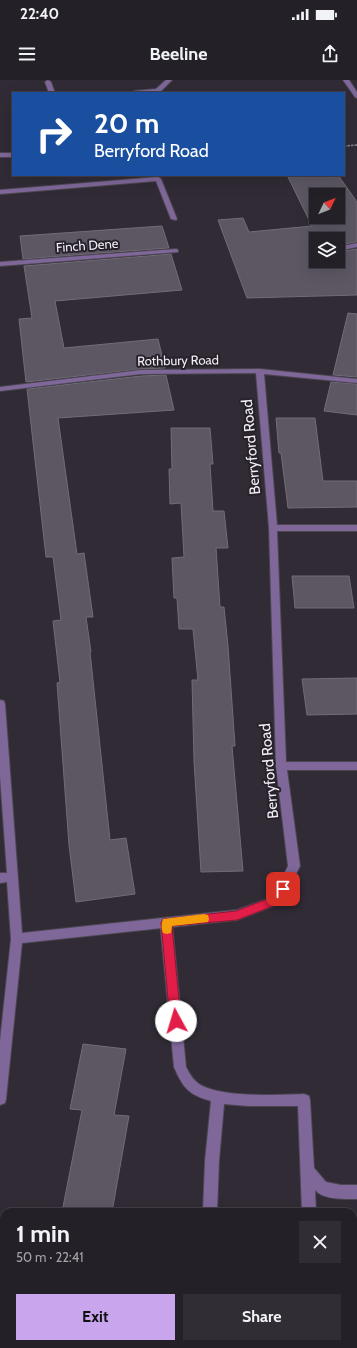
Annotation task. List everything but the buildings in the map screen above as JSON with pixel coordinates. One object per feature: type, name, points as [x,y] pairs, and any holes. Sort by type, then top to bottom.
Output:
[{"type":"street","points":[[146,92],[158,91],[169,80]]},
{"type":"street","points":[[346,80],[357,96]]},
{"type":"street","points":[[48,82],[52,92]]},
{"type":"street","points":[[0,155],[12,155]]},
{"type":"street","points":[[0,192],[157,177],[174,219]]},
{"type":"street","points":[[345,248],[357,245]]},
{"type":"street","name":"Finch Dene","points":[[0,264],[176,251]]},
{"type":"street","name":"Rothbury Road","points":[[0,389],[141,372],[260,371],[357,381]]},
{"type":"street","name":"Berryford Road","points":[[17,939],[237,915],[277,900],[294,866],[281,766],[273,528],[260,371]]},
{"type":"street","points":[[273,528],[357,528]]},
{"type":"street","points":[[0,704],[17,939],[0,1099]]},
{"type":"street","points":[[281,766],[357,766]]},
{"type":"street","points":[[0,878],[13,877]]},
{"type":"street","points":[[166,923],[180,1066],[188,1083],[195,1090],[218,1097],[304,1100],[309,1208]]},
{"type":"street","points":[[210,1208],[212,1161],[218,1097]]},
{"type":"street","points":[[308,1172],[322,1188],[341,1192],[357,1192]]},
{"type":"path","points":[[345,146],[357,145]]},
{"type":"slow traffic","points":[[167,930],[166,923],[204,919]]},
{"type":"route","points":[[176,1021],[166,923],[237,915],[277,900],[283,889]]}]
